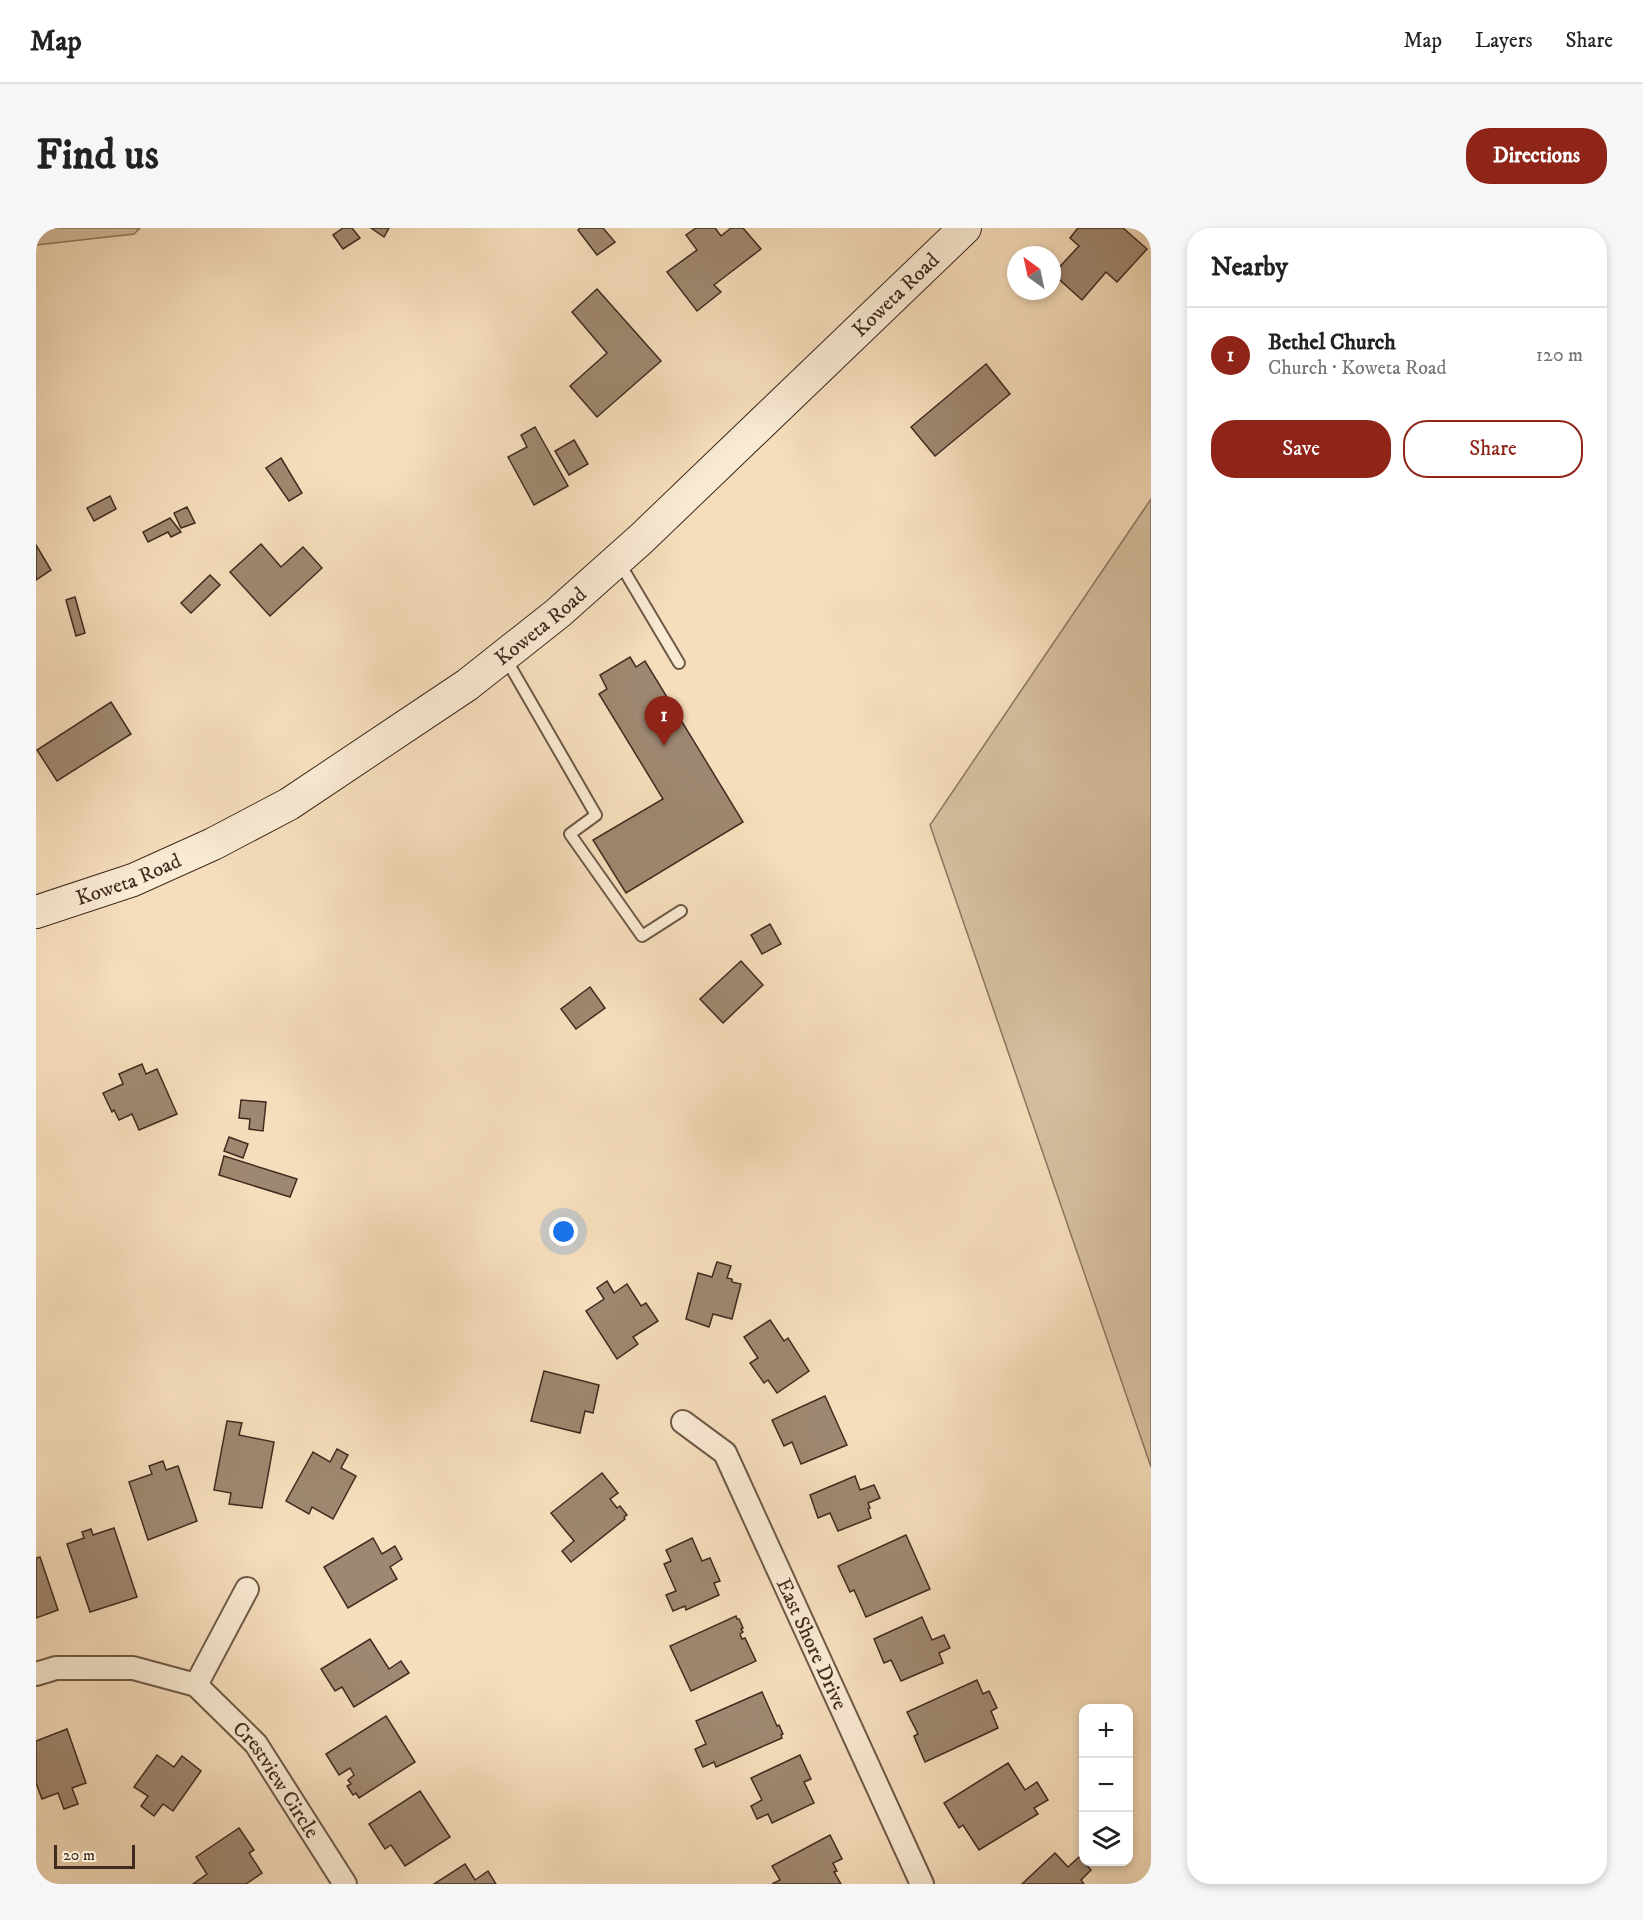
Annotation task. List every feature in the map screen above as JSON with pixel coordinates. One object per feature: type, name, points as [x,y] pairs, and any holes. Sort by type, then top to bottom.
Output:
[{"type":"street","name":"Koweta Road","points":[[36,912],[133,880],[213,844],[289,804],[467,686],[558,613],[618,560],[965,228]]},
{"type":"street","name":"East Shore Drive","points":[[684,1422],[725,1453],[922,1884]]},
{"type":"street","points":[[36,1674],[56,1668],[133,1668],[196,1684],[247,1589]]},
{"type":"street","name":"Crestview Circle","points":[[196,1684],[255,1744],[345,1884]]},
{"type":"lane","points":[[618,560],[679,663]]},
{"type":"lane","points":[[504,656],[596,815],[570,834],[642,936],[681,911]]},
{"type":"shaded area","points":[[36,228],[140,228],[134,234],[36,245]]},
{"type":"shaded area","points":[[1151,499],[1151,1467],[930,825]]},
{"type":"building","points":[[343,228],[352,228],[360,238],[343,249],[333,235]]},
{"type":"building","points":[[371,228],[389,228],[384,237]]},
{"type":"building","points":[[580,228],[603,228],[615,242],[597,255],[578,230]]},
{"type":"building","points":[[696,228],[715,228],[721,236],[731,228],[743,228],[761,249],[714,285],[721,292],[697,311],[667,272],[697,250],[686,235]]},
{"type":"building","points":[[1078,228],[1123,228],[1147,249],[1117,282],[1106,272],[1082,300],[1061,281],[1061,265],[1079,246],[1070,238]]},
{"type":"building","points":[[597,289],[661,361],[597,417],[570,386],[607,353],[572,312]]},
{"type":"building","points":[[986,364],[1010,394],[935,456],[911,427]]},
{"type":"building","points":[[535,427],[568,486],[534,505],[508,457],[527,447],[521,435]]},
{"type":"building","points":[[574,440],[588,464],[569,475],[555,451]]},
{"type":"building","points":[[281,458],[302,493],[289,501],[266,468]]},
{"type":"building","points":[[110,496],[116,509],[94,521],[87,508]]},
{"type":"building","points":[[187,507],[195,523],[181,528],[174,513]]},
{"type":"building","points":[[170,518],[181,532],[171,537],[168,532],[148,542],[143,532]]},
{"type":"building","points":[[261,544],[281,567],[303,547],[322,568],[270,616],[230,572]]},
{"type":"building","points":[[36,545],[51,570],[36,580]]},
{"type":"building","points":[[210,575],[220,585],[191,613],[181,603]]},
{"type":"building","points":[[75,597],[85,633],[76,636],[66,600]]},
{"type":"building","points":[[630,657],[636,667],[645,661],[743,822],[626,893],[593,840],[663,799],[599,694],[607,689],[600,675]]},
{"type":"building","points":[[111,702],[131,734],[57,781],[37,750]]},
{"type":"building","points":[[770,924],[781,944],[762,954],[751,935]]},
{"type":"building","points":[[741,961],[763,985],[723,1023],[700,999]]},
{"type":"building","points":[[590,987],[605,1008],[576,1029],[561,1009]]},
{"type":"building","points":[[142,1064],[146,1074],[157,1069],[177,1114],[139,1130],[132,1114],[119,1120],[114,1110],[112,1112],[103,1093],[123,1084],[119,1074]]},
{"type":"building","points":[[241,1100],[266,1102],[263,1131],[249,1129],[250,1119],[239,1118]]},
{"type":"building","points":[[229,1137],[248,1144],[243,1158],[224,1151]]},
{"type":"building","points":[[224,1156],[297,1179],[290,1197],[219,1175]]},
{"type":"building","points":[[717,1262],[731,1266],[727,1278],[741,1284],[732,1319],[713,1314],[709,1327],[686,1319],[698,1273],[712,1277]]},
{"type":"building","points":[[607,1281],[614,1293],[627,1284],[641,1306],[646,1303],[658,1321],[633,1337],[638,1344],[617,1359],[586,1311],[604,1299],[597,1288]]},
{"type":"building","points":[[770,1320],[784,1341],[788,1338],[809,1371],[777,1393],[768,1380],[764,1383],[750,1363],[758,1358],[744,1337]]},
{"type":"building","points":[[544,1371],[599,1385],[593,1413],[585,1411],[580,1433],[531,1421]]},
{"type":"building","points":[[825,1396],[847,1445],[801,1464],[792,1442],[784,1446],[772,1420]]},
{"type":"building","points":[[227,1421],[242,1423],[239,1435],[274,1442],[262,1508],[229,1504],[231,1493],[214,1490]]},
{"type":"building","points":[[337,1449],[348,1455],[341,1468],[356,1476],[333,1519],[312,1507],[309,1514],[286,1501],[313,1452],[330,1462]]},
{"type":"building","points":[[163,1461],[166,1470],[178,1466],[197,1521],[148,1540],[129,1482],[152,1474],[149,1466]]},
{"type":"building","points":[[602,1473],[618,1493],[610,1499],[627,1515],[571,1562],[562,1551],[574,1541],[551,1513]]},
{"type":"building","points":[[855,1476],[860,1490],[874,1485],[880,1498],[868,1503],[871,1518],[838,1531],[830,1513],[818,1518],[810,1495]]},
{"type":"building","points":[[114,1528],[137,1597],[90,1612],[67,1544],[84,1538],[82,1532],[91,1529],[93,1535]]},
{"type":"building","points":[[906,1535],[930,1589],[866,1617],[854,1590],[850,1592],[838,1566]]},
{"type":"building","points":[[373,1538],[382,1554],[395,1546],[402,1559],[390,1567],[397,1579],[348,1608],[324,1567]]},
{"type":"building","points":[[692,1538],[702,1561],[710,1558],[720,1581],[714,1583],[719,1595],[686,1610],[685,1606],[673,1611],[666,1595],[676,1591],[664,1564],[671,1561],[666,1550]]},
{"type":"building","points":[[40,1557],[58,1610],[36,1618],[36,1558]]},
{"type":"building","points":[[736,1616],[743,1628],[740,1634],[742,1639],[745,1638],[756,1661],[691,1691],[670,1646]]},
{"type":"building","points":[[922,1617],[932,1640],[944,1635],[950,1648],[939,1653],[943,1663],[901,1681],[891,1660],[884,1663],[874,1639]]},
{"type":"building","points":[[370,1639],[389,1669],[401,1661],[409,1673],[354,1707],[342,1687],[335,1691],[321,1669]]},
{"type":"building","points":[[977,1680],[983,1694],[989,1691],[997,1708],[991,1711],[998,1728],[925,1762],[914,1736],[918,1734],[907,1712]]},
{"type":"building","points":[[762,1692],[783,1734],[782,1738],[716,1767],[714,1762],[703,1767],[695,1749],[706,1744],[696,1721]]},
{"type":"building","points":[[386,1716],[415,1762],[359,1798],[356,1793],[353,1795],[347,1786],[351,1784],[348,1780],[354,1775],[350,1768],[339,1775],[326,1754]]},
{"type":"building","points":[[67,1729],[86,1783],[72,1788],[78,1804],[64,1809],[58,1793],[42,1799],[36,1783],[36,1741]]},
{"type":"building","points":[[157,1755],[174,1767],[182,1756],[201,1771],[173,1811],[163,1804],[154,1816],[141,1806],[148,1796],[134,1787]]},
{"type":"building","points":[[800,1755],[811,1779],[804,1782],[814,1803],[772,1823],[768,1814],[757,1819],[751,1806],[762,1800],[751,1778]]},
{"type":"building","points":[[1008,1763],[1025,1790],[1037,1782],[1048,1800],[1034,1808],[1038,1814],[979,1850],[963,1825],[959,1828],[944,1803]]},
{"type":"building","points":[[420,1791],[450,1837],[405,1866],[391,1845],[385,1849],[369,1824]]},
{"type":"building","points":[[239,1828],[254,1850],[249,1853],[262,1873],[246,1884],[193,1884],[207,1874],[196,1857]]},
{"type":"building","points":[[830,1835],[842,1859],[833,1863],[837,1871],[834,1872],[841,1884],[772,1884],[780,1880],[772,1866]]},
{"type":"building","points":[[1055,1853],[1068,1867],[1079,1857],[1079,1866],[1087,1866],[1091,1870],[1081,1880],[1084,1884],[1022,1884]]},
{"type":"building","points":[[465,1864],[475,1880],[488,1871],[496,1884],[434,1884]]},
{"type":"place","name":"Bethel Church","points":[[664,746]]}]
